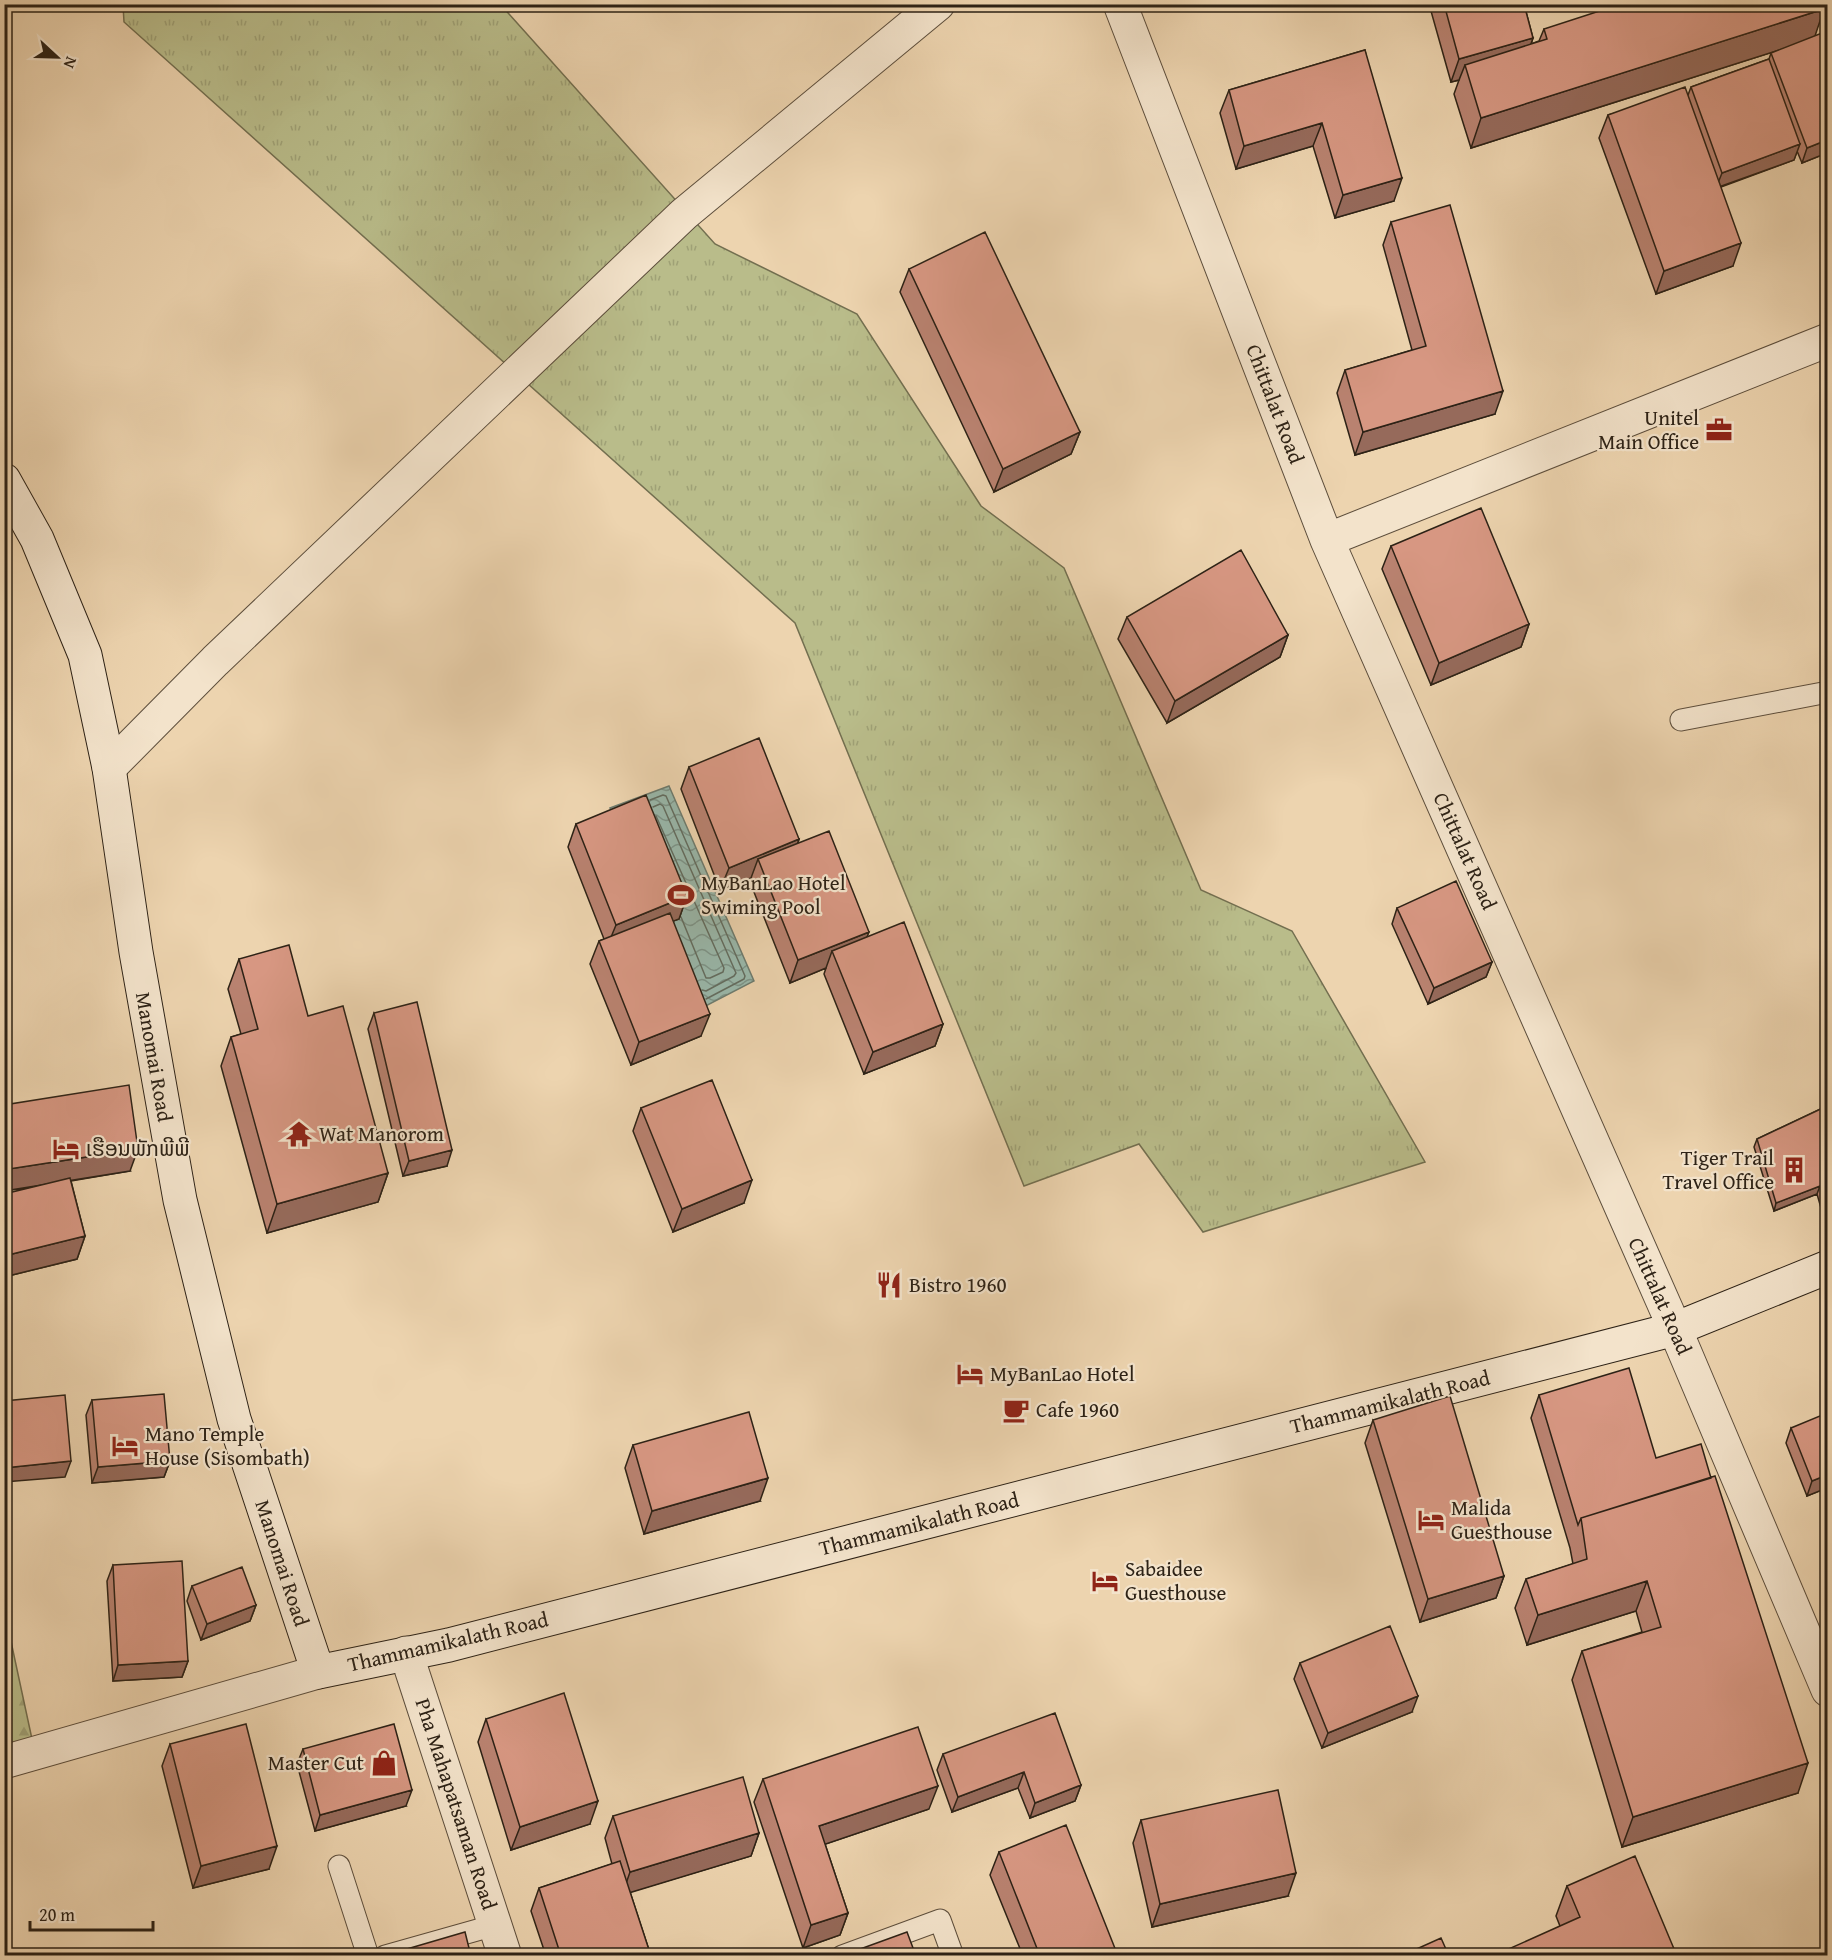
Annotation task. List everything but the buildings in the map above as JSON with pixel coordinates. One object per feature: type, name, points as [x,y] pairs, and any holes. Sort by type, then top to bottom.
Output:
[{"type":"street","points":[[110,768],[215,661],[684,214],[938,4]]},
{"type":"street","name":"Chittalat Road","points":[[1120,4],[1328,540],[1675,1329],[1827,1690]]},
{"type":"street","points":[[1328,540],[1827,340]]},
{"type":"street","name":"Manomai Road","points":[[4,480],[37,539],[85,655],[110,768],[136,952],[180,1200],[234,1419],[318,1672]]},
{"type":"street","name":"Thammamikalath Road","points":[[4,1762],[318,1672],[461,1642],[1675,1329],[1827,1267]]},
{"type":"street","name":"Pha Mahapatsaman Road","points":[[406,1653],[505,1956]]},
{"type":"lane","points":[[1681,720],[1827,692]]},
{"type":"lane","points":[[339,1866],[368,1956]]},
{"type":"lane","points":[[842,1956],[940,1920],[953,1956]]},
{"type":"lane","points":[[385,1956],[495,1925]]},
{"type":"green space","points":[[123,5],[501,5],[715,244],[857,314],[981,506],[1064,568],[1201,890],[1292,931],[1425,1162],[1203,1232],[1139,1144],[1024,1186],[795,623],[124,22]]},
{"type":"green space","points":[[4,1609],[35,1753],[4,1762]]},
{"type":"water","name":"MyBanLao Hotel Swiming Pool","points":[[669,786],[754,981],[696,1011],[610,808]]},
{"type":"place","name":"Unitel Main Office","points":[[1719,430]]},
{"type":"place","name":"MyBanLao Hotel Swiming Pool","points":[[681,895]]},
{"type":"place","name":"Wat Manorom","points":[[299,1134]]},
{"type":"place","name":"ເຮືອນພັກພີພີ","points":[[66,1149]]},
{"type":"place","name":"Tiger Trail Travel Office","points":[[1794,1170]]},
{"type":"place","name":"Bistro 1960","points":[[889,1285]]},
{"type":"place","name":"MyBanLao Hotel","points":[[970,1374]]},
{"type":"place","name":"Cafe 1960","points":[[1016,1410]]},
{"type":"place","name":"Mano Temple House (Sisombath)","points":[[125,1446]]},
{"type":"place","name":"Malida Guesthouse","points":[[1431,1520]]},
{"type":"place","name":"Sabaidee Guesthouse","points":[[1105,1581]]},
{"type":"place","name":"Master Cut","points":[[384,1763]]}]
